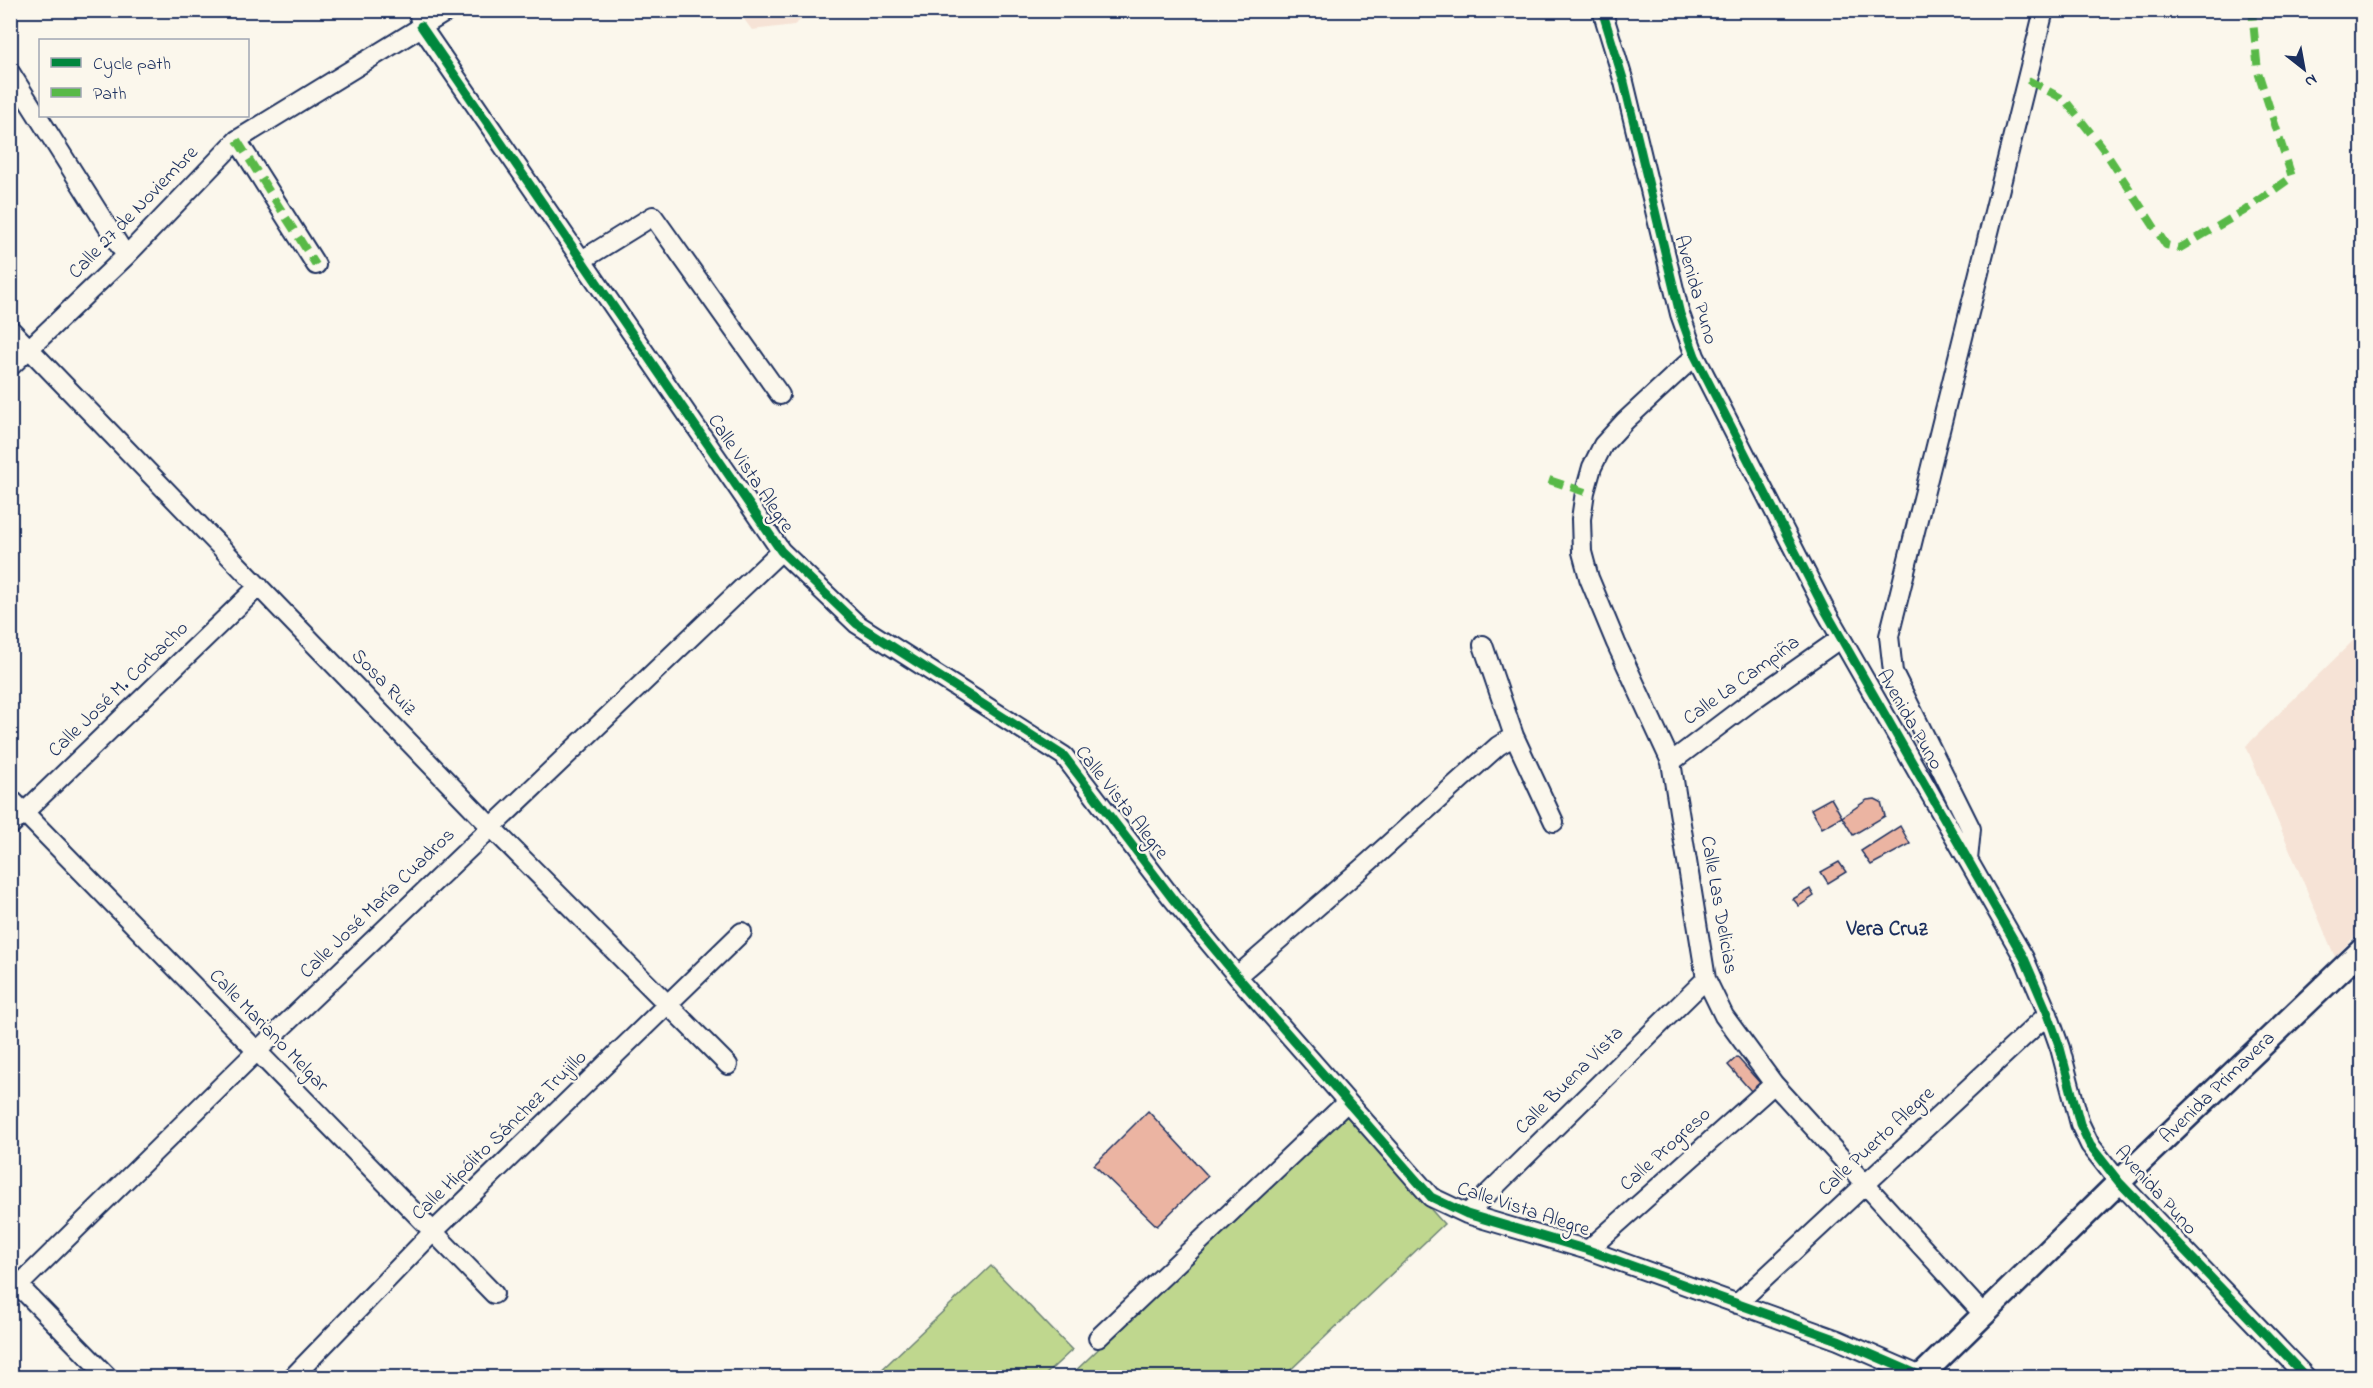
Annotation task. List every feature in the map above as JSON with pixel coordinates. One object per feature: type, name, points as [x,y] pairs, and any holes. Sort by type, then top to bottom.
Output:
[{"type":"main road","name":"Avenida Primavera","points":[[1920,1377],[2119,1182],[2362,950]]},
{"type":"street","name":"Calle 27 de Noviembre","points":[[10,367],[126,256],[237,140],[420,18],[449,10]]},
{"type":"street","name":"Avenida Puno","points":[[1602,10],[1624,82],[1680,314],[1695,356],[1840,638],[2024,958],[2048,1014],[2060,1048],[2080,1124],[2090,1145],[2119,1182],[2307,1377]]},
{"type":"street","points":[[1968,860],[1971,828],[1893,672],[1889,636],[2044,10]]},
{"type":"street","name":"Calle Vista Alegre","points":[[420,18],[781,551],[857,624],[1064,756],[1172,898],[1237,976],[1431,1197],[1467,1214],[1588,1250],[1838,1340],[1920,1377]]},
{"type":"street","points":[[10,72],[126,256]]},
{"type":"street","points":[[237,140],[316,265]]},
{"type":"street","points":[[582,260],[653,216],[780,395]]},
{"type":"street","name":"Sosa Ruiz","points":[[10,329],[492,828],[728,1065]]},
{"type":"street","name":"Calle Las Delicias","points":[[1695,356],[1625,421],[1603,445],[1592,467],[1581,519],[1582,552],[1589,578],[1671,762],[1706,979],[1724,1016],[1774,1084],[1984,1315]]},
{"type":"street","name":"Calle José María Cuadros","points":[[13,1286],[781,551]]},
{"type":"street","name":"Calle José M. Corbacho","points":[[10,826],[259,586]]},
{"type":"street","name":"Calle La Campiña","points":[[1671,762],[1840,638]]},
{"type":"street","points":[[1483,645],[1514,736],[1554,822]]},
{"type":"street","points":[[1237,976],[1498,746],[1514,736]]},
{"type":"street","name":"Calle Mariano Melgar","points":[[10,798],[494,1294]]},
{"type":"street","name":"Calle Hipólito Sánchez Trujillo","points":[[292,1377],[433,1232],[742,932]]},
{"type":"street","name":"Calle Buena Vista","points":[[1467,1214],[1706,979]]},
{"type":"street","name":"Calle Puerto Alegre","points":[[1737,1304],[2048,1014]]},
{"type":"street","name":"Calle Progreso","points":[[1588,1250],[1774,1084]]},
{"type":"street","points":[[1098,1338],[1347,1102]]},
{"type":"street","points":[[13,1286],[109,1377]]},
{"type":"shaded area","points":[[738,11],[813,11],[794,25],[752,30]]},
{"type":"shaded area","points":[[2362,632],[2362,929],[2335,957],[2246,746]]},
{"type":"green space","points":[[1345,1114],[1444,1224],[1283,1377],[1068,1378]]},
{"type":"green space","points":[[991,1266],[1072,1350],[1043,1377],[874,1377]]},
{"type":"building","points":[[1831,798],[1842,817],[1822,828],[1811,809]]},
{"type":"building","points":[[1875,799],[1881,802],[1885,816],[1853,835],[1842,817],[1867,800]]},
{"type":"building","points":[[1900,826],[1910,844],[1871,865],[1861,851]]},
{"type":"building","points":[[1839,862],[1846,872],[1828,883],[1821,872]]},
{"type":"building","points":[[1810,889],[1814,896],[1799,906],[1793,899]]},
{"type":"building","points":[[1737,1057],[1760,1083],[1751,1091],[1728,1065]]},
{"type":"building","points":[[1148,1111],[1208,1176],[1157,1226],[1094,1165]]},
{"type":"marked path","points":[[2028,80],[2065,100],[2104,150],[2166,245],[2180,248],[2244,211],[2292,177],[2258,72],[2252,10]]},
{"type":"marked path","points":[[237,140],[316,265]]},
{"type":"marked path","points":[[1549,480],[1585,492]]},
{"type":"cycle path","points":[[1602,10],[1624,82],[1680,314],[1695,356],[1825,610],[2024,958],[2048,1014],[2060,1048],[2080,1124],[2090,1145],[2119,1182],[2307,1378]]},
{"type":"cycle path","points":[[421,26],[781,551],[857,624],[1064,756],[1172,898],[1237,976],[1431,1197],[1467,1214],[1588,1250],[1838,1340],[1921,1376]]},
{"type":"district","name":"Vera Cruz","points":[[1887,930]]}]
